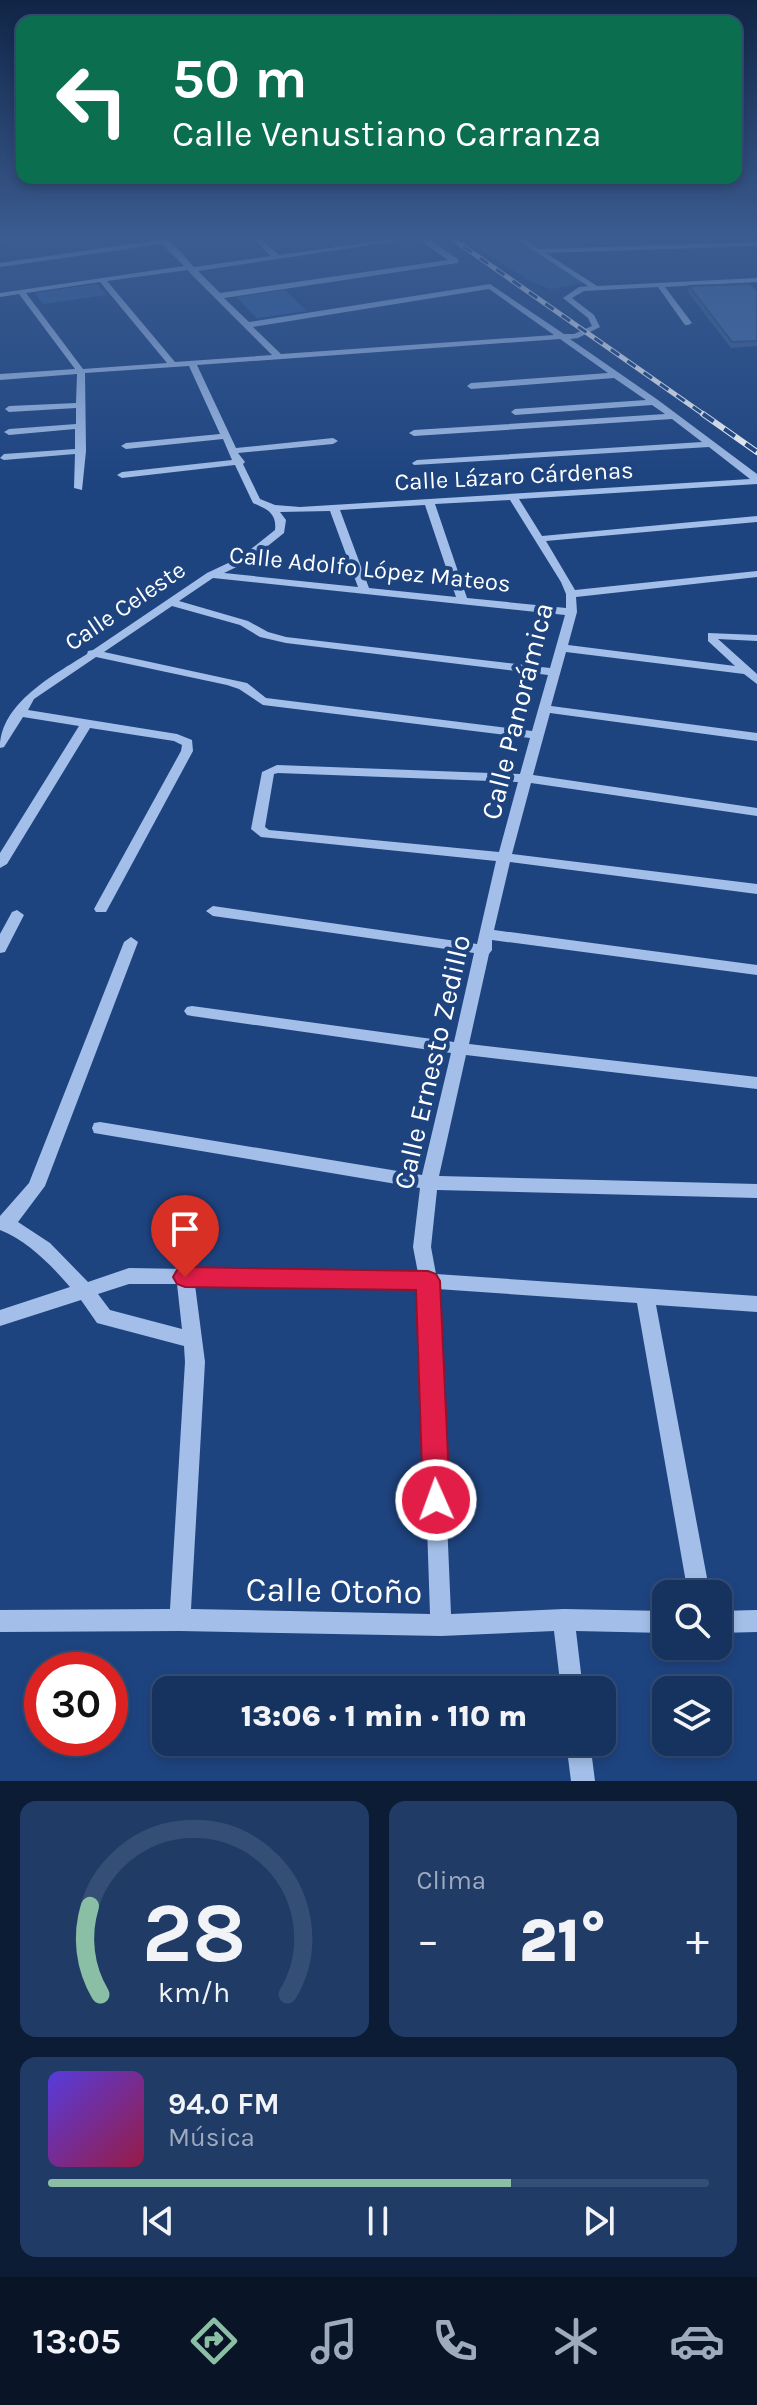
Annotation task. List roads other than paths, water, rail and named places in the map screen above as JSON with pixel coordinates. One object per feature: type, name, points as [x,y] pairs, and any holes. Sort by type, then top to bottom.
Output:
[{"type":"street","points":[[41,318],[81,371],[79,488]]},
{"type":"street","points":[[134,318],[173,365]]},
{"type":"street","points":[[241,318],[279,357]]},
{"type":"street","points":[[248,325],[291,318]]},
{"type":"street","points":[[536,318],[655,402],[757,480]]},
{"type":"street","points":[[0,377],[563,337],[587,333],[596,327],[592,318]]},
{"type":"street","points":[[684,318],[688,323]]},
{"type":"street","points":[[192,364],[256,501],[273,508]]},
{"type":"street","points":[[471,386],[617,375]]},
{"type":"street","points":[[515,412],[655,402]]},
{"type":"street","points":[[9,409],[81,405]]},
{"type":"street","points":[[414,433],[674,416]]},
{"type":"street","points":[[9,432],[81,426]]},
{"type":"street","points":[[126,446],[227,436]]},
{"type":"street","points":[[234,451],[333,441]]},
{"type":"street","points":[[417,463],[712,444]]},
{"type":"street","points":[[4,457],[81,451]]},
{"type":"street","points":[[122,475],[240,462]]},
{"type":"street","name":"Calle Lázaro Cárdenas","points":[[273,508],[334,508],[757,480]]},
{"type":"street","name":"Calle Panorámica","points":[[504,857],[571,612],[571,594],[513,497]]},
{"type":"street","points":[[429,501],[463,601]]},
{"type":"street","name":"Calle Celeste","points":[[0,744],[30,697],[211,575],[245,559],[280,531],[281,520],[273,508]]},
{"type":"street","points":[[334,508],[365,591]]},
{"type":"street","points":[[539,539],[757,519]]},
{"type":"street","points":[[571,594],[757,574]]},
{"type":"street","name":"Calle Adolfo López Mateos","points":[[211,575],[571,612]]},
{"type":"street","points":[[170,602],[244,623],[264,635],[286,640],[554,672]]},
{"type":"street","points":[[757,638],[712,635],[757,680]]},
{"type":"street","points":[[561,648],[746,671]]},
{"type":"street","points":[[92,653],[229,682],[243,686],[263,701],[535,735]]},
{"type":"street","points":[[543,708],[757,737]]},
{"type":"street","points":[[22,713],[177,738],[188,743],[187,751],[101,909]]},
{"type":"street","points":[[0,864],[87,723]]},
{"type":"street","points":[[757,812],[524,778],[375,775],[277,769],[268,772],[258,829],[266,834],[504,857],[757,889]]},
{"type":"street","name":"Calle Ernesto Zedillo","points":[[441,1625],[428,1281],[422,1247],[429,1183],[504,857]]},
{"type":"street","points":[[213,911],[757,970]]},
{"type":"street","points":[[0,948],[17,915]]},
{"type":"street","points":[[131,942],[36,1186],[3,1223],[53,1256],[85,1289],[104,1317],[193,1340]]},
{"type":"street","points":[[192,1011],[462,1049],[757,1083]]},
{"type":"street","points":[[100,1128],[429,1183],[757,1191]]},
{"type":"street","points":[[0,1318],[129,1276],[428,1281],[757,1304]]},
{"type":"street","points":[[180,1620],[195,1362],[185,1277]]},
{"type":"street","points":[[645,1296],[696,1580]]},
{"type":"street","name":"Calle Otoño","points":[[0,1621],[180,1620],[441,1625],[564,1620],[652,1622]]},
{"type":"street","points":[[564,1620],[570,1676]]},
{"type":"street","points":[[732,1622],[757,1621]]},
{"type":"street","points":[[580,1756],[583,1781]]},
{"type":"railway","points":[[566,318],[706,416]]},
{"type":"railway","points":[[703,414],[757,452]]}]
